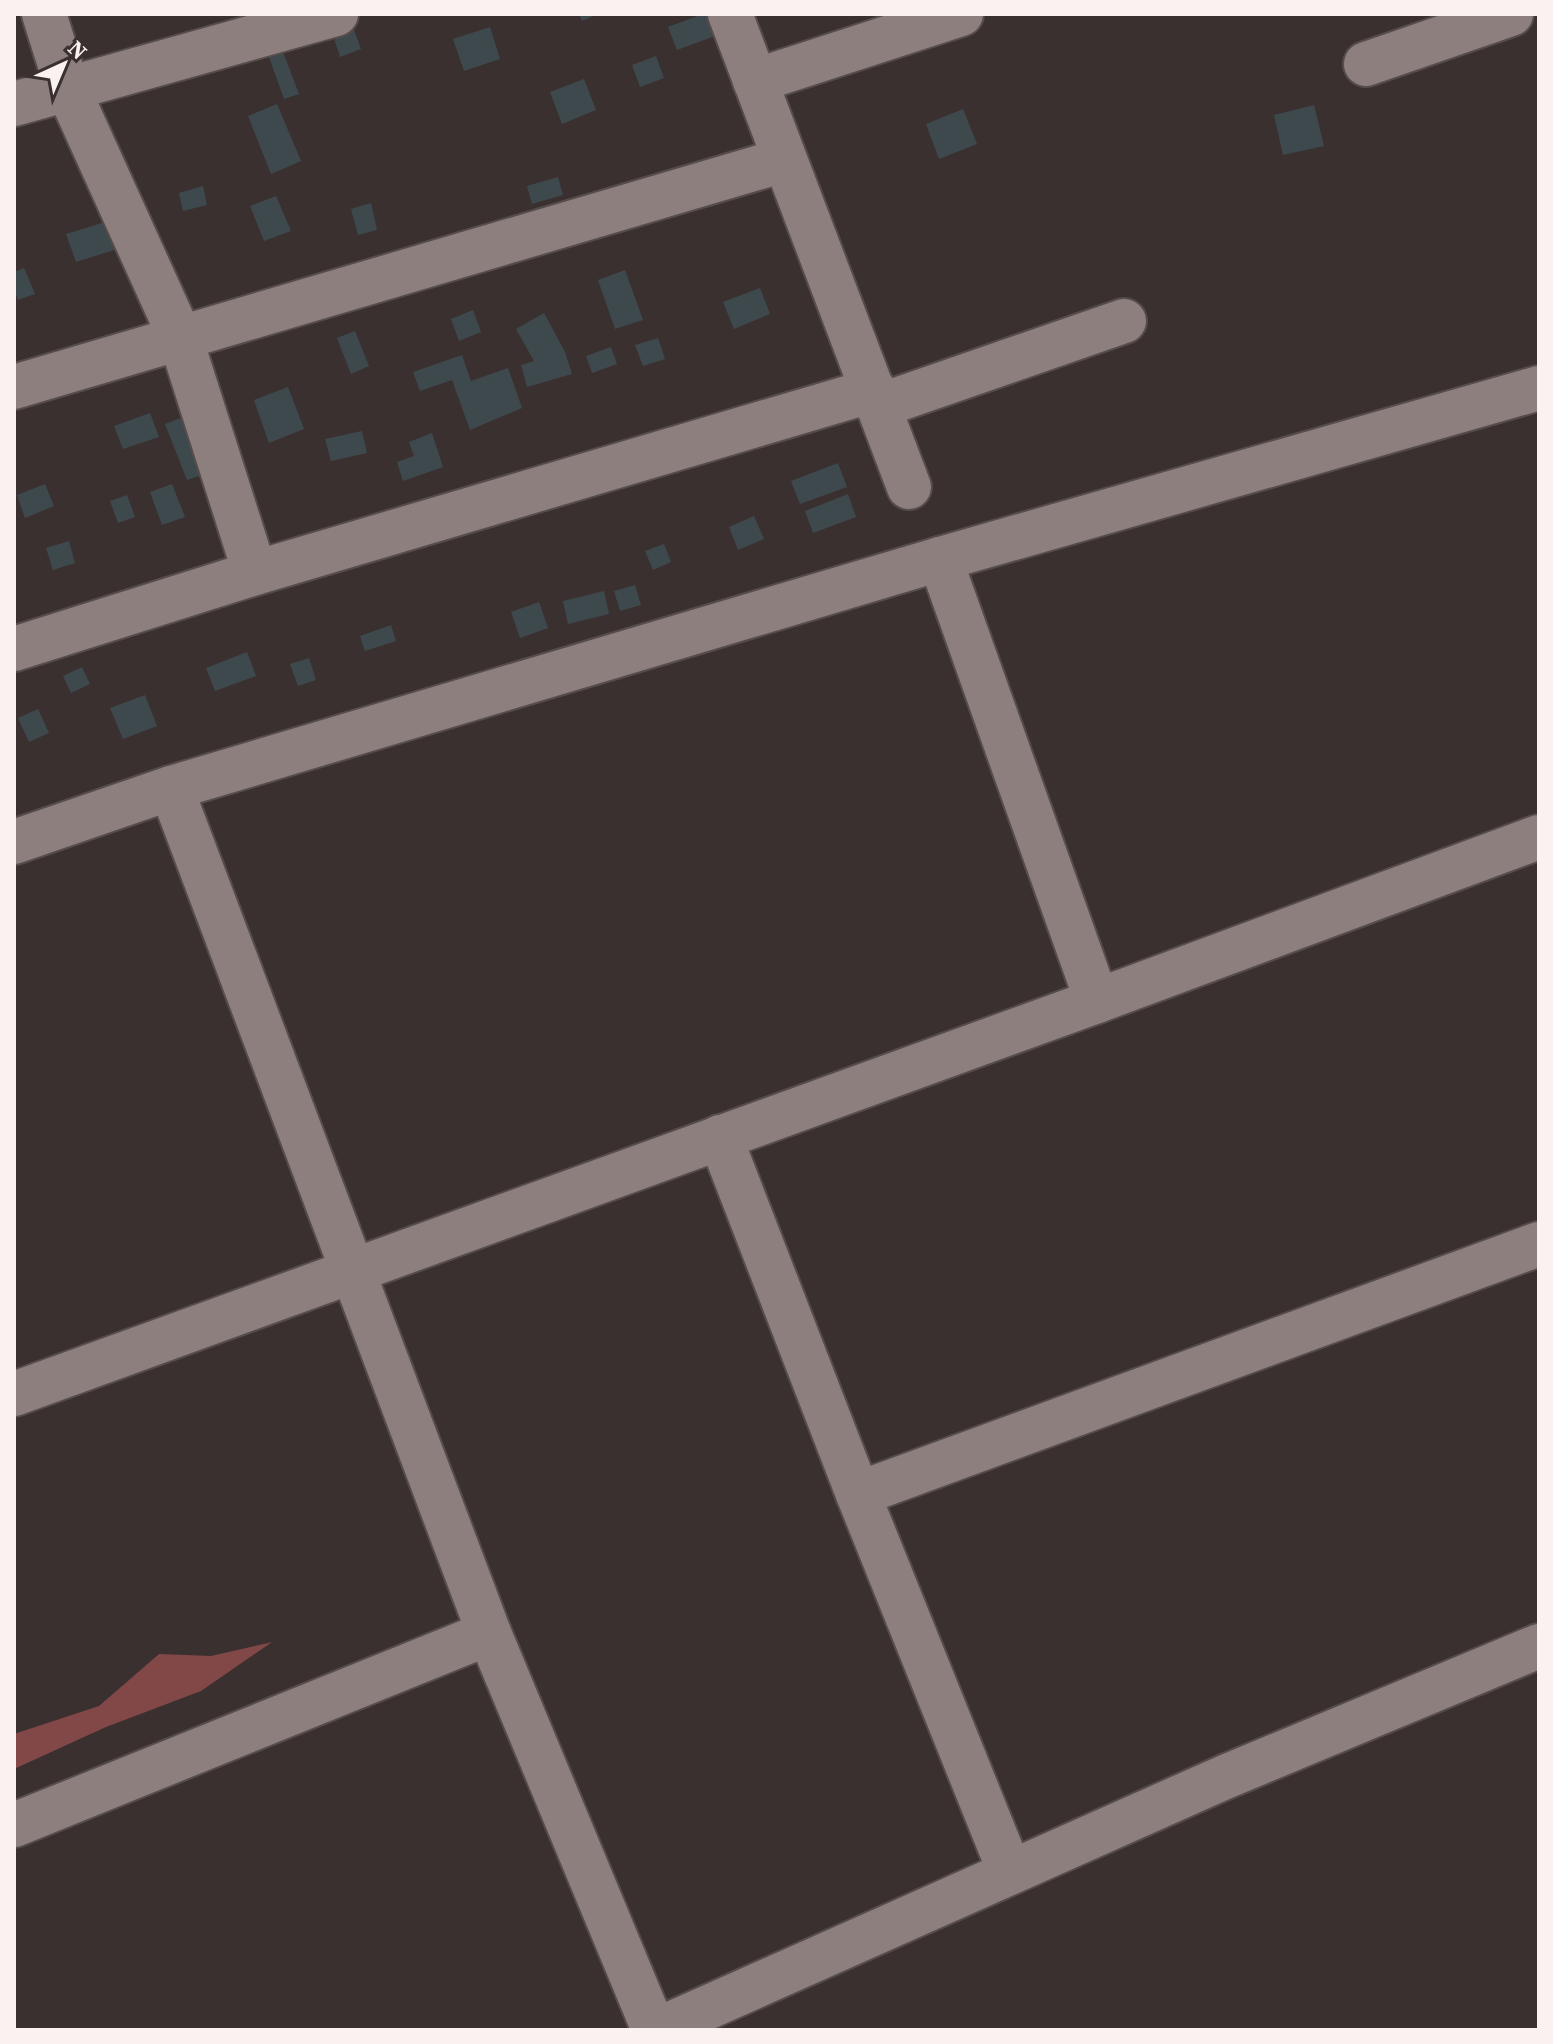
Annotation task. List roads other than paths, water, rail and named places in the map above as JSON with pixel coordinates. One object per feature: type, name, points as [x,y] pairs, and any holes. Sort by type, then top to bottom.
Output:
[{"type":"street","points":[[44,14],[67,87],[180,337],[255,573]]},
{"type":"street","points":[[14,104],[336,14]]},
{"type":"street","points":[[730,14],[909,487]]},
{"type":"street","points":[[755,81],[961,14]]},
{"type":"street","points":[[1366,64],[1511,14]]},
{"type":"street","points":[[14,387],[784,160]]},
{"type":"street","points":[[14,649],[255,573],[876,398],[1124,321]]},
{"type":"street","points":[[14,842],[171,788],[940,559],[1539,388]]},
{"type":"street","points":[[940,559],[1097,1001]]},
{"type":"street","points":[[171,788],[489,1633],[656,2030],[1225,1777],[1539,1646]]},
{"type":"street","points":[[14,1394],[1097,1001],[1539,837]]},
{"type":"street","points":[[720,1137],[858,1494],[1010,1872]]},
{"type":"street","points":[[858,1494],[1539,1244]]},
{"type":"street","points":[[14,1825],[489,1633]]}]
